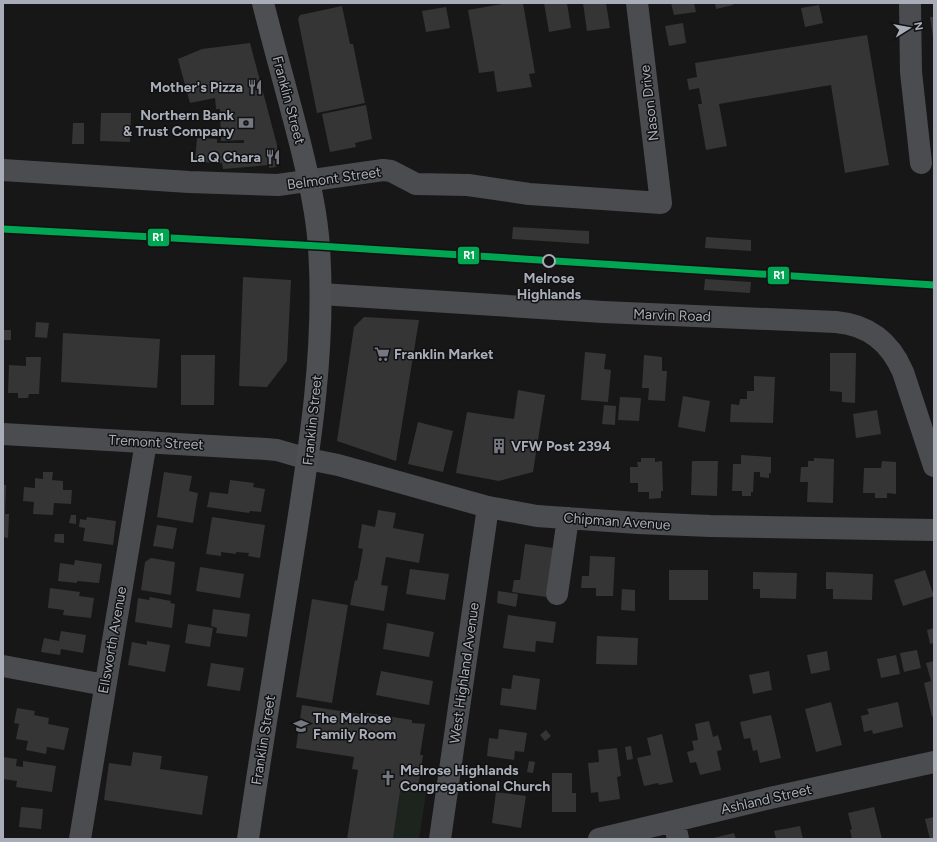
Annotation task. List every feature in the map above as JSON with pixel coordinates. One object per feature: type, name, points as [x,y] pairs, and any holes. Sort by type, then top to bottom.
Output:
[{"type":"main road","name":"Franklin Street","points":[[248,839],[308,459],[317,376],[320,330],[319,246],[314,207],[292,108],[263,3]]},
{"type":"street","name":"Nason Drive","points":[[637,3],[661,203]]},
{"type":"street","points":[[910,3],[911,72],[921,163]]},
{"type":"street","name":"Belmont Street","points":[[3,170],[189,182],[278,185],[383,170],[391,171],[416,184],[468,185],[529,194],[661,203]]},
{"type":"street","name":"Marvin Road","points":[[320,294],[603,312],[851,324],[865,329],[877,336],[888,346],[897,358],[933,456]]},
{"type":"street","name":"Tremont Street","points":[[3,434],[269,449],[308,459]]},
{"type":"street","name":"Ellsworth Avenue","points":[[80,839],[146,442]]},
{"type":"street","name":"Chipman Avenue","points":[[308,459],[338,465],[488,507],[523,514],[638,524],[934,530]]},
{"type":"street","name":"West Highland Avenue","points":[[440,839],[488,507]]},
{"type":"street","points":[[556,594],[568,518]]},
{"type":"street","points":[[3,666],[105,685]]},
{"type":"street","name":"Ashland Street","points":[[599,839],[676,830],[778,796],[934,762]]},
{"type":"shaded area","points":[[401,785],[418,788],[418,785],[427,787],[419,839],[393,839]]},
{"type":"building","points":[[508,3],[523,3],[535,73],[529,74],[532,87],[497,92],[494,71],[479,73],[468,10]]},
{"type":"building","points":[[544,3],[567,3],[571,28],[549,32]]},
{"type":"building","points":[[583,3],[606,3],[610,28],[587,31]]},
{"type":"building","points":[[671,3],[694,3],[696,12],[674,15]]},
{"type":"building","points":[[715,3],[733,3],[733,5],[716,9]]},
{"type":"building","points":[[819,5],[823,23],[805,27],[801,8]]},
{"type":"building","points":[[342,6],[350,44],[353,44],[365,103],[317,113],[298,19],[300,15]]},
{"type":"building","points":[[446,7],[450,28],[426,32],[422,11]]},
{"type":"building","points":[[930,17],[934,17],[934,37],[933,37]]},
{"type":"building","points":[[683,23],[686,43],[669,46],[665,26]]},
{"type":"building","points":[[867,35],[889,165],[845,173],[831,85],[719,104],[727,146],[706,150],[698,104],[702,104],[699,88],[689,90],[687,79],[697,77],[695,63]]},
{"type":"building","points":[[250,43],[277,145],[278,163],[276,167],[269,168],[269,165],[223,169],[222,163],[195,162],[197,138],[217,139],[217,143],[244,143],[244,140],[221,141],[220,109],[216,109],[215,98],[190,103],[178,59],[202,49]]},
{"type":"building","points":[[366,105],[372,139],[355,143],[356,147],[330,152],[322,114]]},
{"type":"building","points":[[101,113],[131,113],[130,142],[100,141]]},
{"type":"building","points":[[73,123],[84,123],[84,144],[72,144]]},
{"type":"building","points":[[513,227],[589,231],[589,244],[512,239]]},
{"type":"building","points":[[706,237],[751,240],[751,251],[705,248]]},
{"type":"building","points":[[243,277],[291,280],[287,361],[267,387],[239,386]]},
{"type":"building","points":[[705,279],[751,282],[750,293],[704,290]]},
{"type":"building","points":[[364,317],[419,320],[396,461],[337,441],[354,327]]},
{"type":"building","points":[[36,322],[49,323],[47,338],[35,337]]},
{"type":"building","points":[[4,330],[11,330],[11,340],[4,340]]},
{"type":"building","points":[[63,333],[160,339],[157,388],[61,382]]},
{"type":"building","points":[[585,352],[606,354],[604,369],[611,370],[608,402],[581,400]]},
{"type":"building","points":[[830,353],[856,353],[855,403],[842,402],[842,392],[830,391]]},
{"type":"building","points":[[181,355],[215,355],[214,405],[181,405]]},
{"type":"building","points":[[644,355],[662,357],[662,371],[667,371],[665,401],[648,400],[649,388],[642,388]]},
{"type":"building","points":[[26,357],[41,357],[39,394],[29,394],[28,398],[18,398],[18,393],[8,393],[9,365],[26,366]]},
{"type":"building","points":[[754,376],[775,377],[773,423],[730,422],[731,404],[739,405],[740,399],[747,399],[747,391],[754,391]]},
{"type":"building","name":"VFW Post 2394","points":[[518,390],[545,395],[533,472],[499,481],[456,473],[467,412],[514,419]]},
{"type":"building","points":[[683,396],[710,401],[705,432],[678,427]]},
{"type":"building","points":[[620,397],[641,398],[639,421],[618,420]]},
{"type":"building","points":[[604,405],[616,406],[615,425],[602,424]]},
{"type":"building","points":[[877,410],[881,434],[856,438],[853,414]]},
{"type":"building","points":[[418,422],[453,431],[443,472],[408,464]]},
{"type":"building","points":[[741,455],[771,457],[771,473],[769,473],[769,478],[760,477],[760,472],[754,472],[753,492],[751,492],[751,496],[742,496],[742,491],[732,491],[733,464],[741,464]]},
{"type":"building","points":[[641,458],[655,458],[655,462],[662,461],[663,491],[661,491],[661,498],[649,499],[649,492],[638,492],[638,483],[630,483],[630,467],[638,467],[637,462],[641,462]]},
{"type":"building","points":[[814,458],[834,459],[833,503],[807,502],[808,482],[800,482],[801,467],[808,467],[808,461],[814,461]]},
{"type":"building","points":[[692,461],[718,461],[717,496],[691,495]]},
{"type":"building","points":[[882,461],[896,462],[896,494],[887,493],[887,498],[875,498],[875,493],[863,493],[864,468],[881,468]]},
{"type":"building","points":[[43,472],[53,472],[52,480],[63,481],[63,490],[72,490],[71,504],[54,503],[53,515],[33,514],[34,502],[23,501],[24,487],[35,488],[35,478],[43,479]]},
{"type":"building","points":[[164,472],[192,476],[189,491],[198,493],[193,523],[157,517]]},
{"type":"building","points":[[230,480],[254,483],[253,487],[265,489],[261,512],[250,511],[249,513],[207,507],[210,492],[228,494]]},
{"type":"building","points":[[3,485],[6,485],[5,514],[9,514],[8,538],[3,537]]},
{"type":"building","points":[[378,510],[396,513],[393,528],[424,534],[419,563],[386,557],[381,585],[388,586],[384,611],[350,605],[355,580],[357,581],[363,549],[358,548],[362,524],[375,527]]},
{"type":"building","points":[[71,515],[76,515],[76,524],[69,523]]},
{"type":"building","points":[[87,517],[116,521],[113,545],[83,541],[85,528],[79,527],[80,519],[86,520]]},
{"type":"building","points":[[212,517],[265,525],[260,558],[248,556],[249,553],[236,552],[236,554],[221,552],[221,556],[206,554]]},
{"type":"building","points":[[157,525],[177,528],[173,549],[153,546]]},
{"type":"building","points":[[55,534],[64,534],[64,543],[54,542]]},
{"type":"building","points":[[525,544],[553,548],[546,597],[512,592],[514,580],[520,580]]},
{"type":"building","points":[[590,556],[615,557],[613,596],[596,596],[596,588],[581,588],[582,576],[589,576]]},
{"type":"building","points":[[151,558],[175,562],[171,595],[141,590],[145,562]]},
{"type":"building","points":[[75,560],[102,564],[99,583],[58,581],[60,563],[74,565]]},
{"type":"building","points":[[200,567],[244,574],[240,598],[196,591]]},
{"type":"building","points":[[410,569],[449,574],[445,600],[406,594]]},
{"type":"building","points":[[669,570],[708,570],[708,600],[669,600]]},
{"type":"building","points":[[925,570],[934,596],[903,606],[894,580]]},
{"type":"building","points":[[753,572],[797,573],[796,599],[760,598],[760,589],[753,589]]},
{"type":"building","points":[[826,572],[873,574],[872,600],[833,599],[833,589],[826,589]]},
{"type":"building","points":[[50,588],[80,592],[79,596],[94,598],[91,618],[63,615],[64,610],[48,608]]},
{"type":"building","points":[[622,589],[635,590],[635,611],[621,610]]},
{"type":"building","points":[[498,591],[518,594],[516,607],[497,603]]},
{"type":"building","points":[[150,597],[171,601],[170,603],[175,604],[172,628],[135,622],[138,598],[149,600]]},
{"type":"building","points":[[312,599],[348,605],[332,703],[296,697]]},
{"type":"building","points":[[213,609],[250,614],[247,637],[216,633],[217,628],[211,626]]},
{"type":"building","points":[[508,615],[556,622],[553,643],[536,641],[535,652],[503,648]]},
{"type":"building","points":[[387,623],[434,632],[429,657],[383,649]]},
{"type":"building","points":[[188,624],[213,628],[210,647],[185,643]]},
{"type":"building","points":[[934,628],[934,643],[930,644],[927,630]]},
{"type":"building","points":[[61,631],[86,635],[83,653],[61,649],[60,655],[41,652],[44,638],[59,641]]},
{"type":"building","points":[[597,636],[638,638],[637,665],[596,664]]},
{"type":"building","points":[[147,641],[170,645],[165,672],[128,665],[132,642],[147,645]]},
{"type":"building","points":[[917,650],[921,668],[904,672],[900,653]]},
{"type":"building","points":[[827,651],[830,670],[811,674],[807,655]]},
{"type":"building","points":[[896,655],[900,674],[881,678],[877,659]]},
{"type":"building","points":[[934,661],[934,716],[932,717],[924,683],[931,681],[926,663]]},
{"type":"building","points":[[211,663],[244,668],[240,691],[207,686]]},
{"type":"building","points":[[381,671],[433,681],[429,705],[376,695]]},
{"type":"building","points":[[769,671],[772,690],[753,694],[749,675]]},
{"type":"building","points":[[513,675],[540,679],[536,710],[500,705],[502,688],[511,689]]},
{"type":"building","points":[[831,702],[842,745],[816,752],[805,709]]},
{"type":"building","points":[[898,702],[903,727],[873,734],[872,730],[864,732],[861,716],[869,714],[867,709]]},
{"type":"building","name":"Melrose Highlands Congregational Church","points":[[302,705],[366,715],[367,713],[412,720],[412,723],[425,724],[420,755],[423,755],[418,788],[401,785],[393,839],[347,839],[358,770],[352,769],[354,757],[296,748]]},
{"type":"building","points":[[17,708],[35,711],[34,715],[49,718],[48,724],[69,728],[64,750],[47,747],[46,754],[26,750],[28,741],[16,739],[19,724],[14,723]]},
{"type":"building","points":[[771,715],[781,758],[760,763],[757,750],[753,751],[750,738],[744,739],[740,722]]},
{"type":"building","points":[[709,721],[713,737],[718,735],[722,750],[717,751],[721,770],[700,775],[696,762],[690,763],[687,752],[694,750],[692,741],[698,740],[695,724]]},
{"type":"building","points":[[499,729],[527,733],[524,752],[515,751],[514,760],[487,756],[489,738],[498,739]]},
{"type":"building","points":[[546,730],[551,736],[545,741],[540,735]]},
{"type":"building","points":[[662,734],[673,782],[644,786],[637,758],[651,755],[647,738]]},
{"type":"building","points":[[631,746],[633,759],[627,760],[625,747]]},
{"type":"building","points":[[617,748],[621,776],[617,777],[620,799],[599,802],[598,792],[591,793],[588,763],[599,762],[598,750]]},
{"type":"building","points":[[133,752],[162,756],[160,769],[208,776],[202,815],[104,800],[109,763],[131,766]]},
{"type":"building","points":[[3,757],[17,759],[16,766],[23,767],[23,761],[56,766],[52,792],[16,787],[17,781],[3,779]]},
{"type":"building","points":[[529,761],[535,762],[533,773],[527,772]]},
{"type":"building","points":[[552,773],[572,773],[572,793],[576,793],[576,812],[552,812]]},
{"type":"building","points":[[496,792],[526,796],[521,828],[492,823]]},
{"type":"building","points":[[21,807],[43,809],[41,829],[19,827]]},
{"type":"building","points":[[874,807],[882,839],[852,839],[850,830],[852,829],[848,813]]},
{"type":"building","points":[[934,817],[934,839],[930,839],[925,819]]},
{"type":"building","points":[[800,826],[803,839],[776,839],[774,831]]},
{"type":"building","points":[[734,833],[736,839],[713,839],[713,838]]},
{"type":"transit line","name":"R1","points":[[3,229],[319,246],[934,285]]},
{"type":"place","name":"Mother's Pizza","points":[[255,87]]},
{"type":"place","name":"Northern Bank & Trust Company","points":[[246,123]]},
{"type":"place","name":"La Q Chara","points":[[273,157]]},
{"type":"place","name":"Melrose Highlands","points":[[549,261]]},
{"type":"place","name":"Franklin Market","points":[[382,354]]},
{"type":"place","name":"VFW Post 2394","points":[[499,446]]},
{"type":"place","name":"The Melrose Family Room","points":[[301,726]]},
{"type":"place","name":"Melrose Highlands Congregational Church","points":[[388,778]]}]
